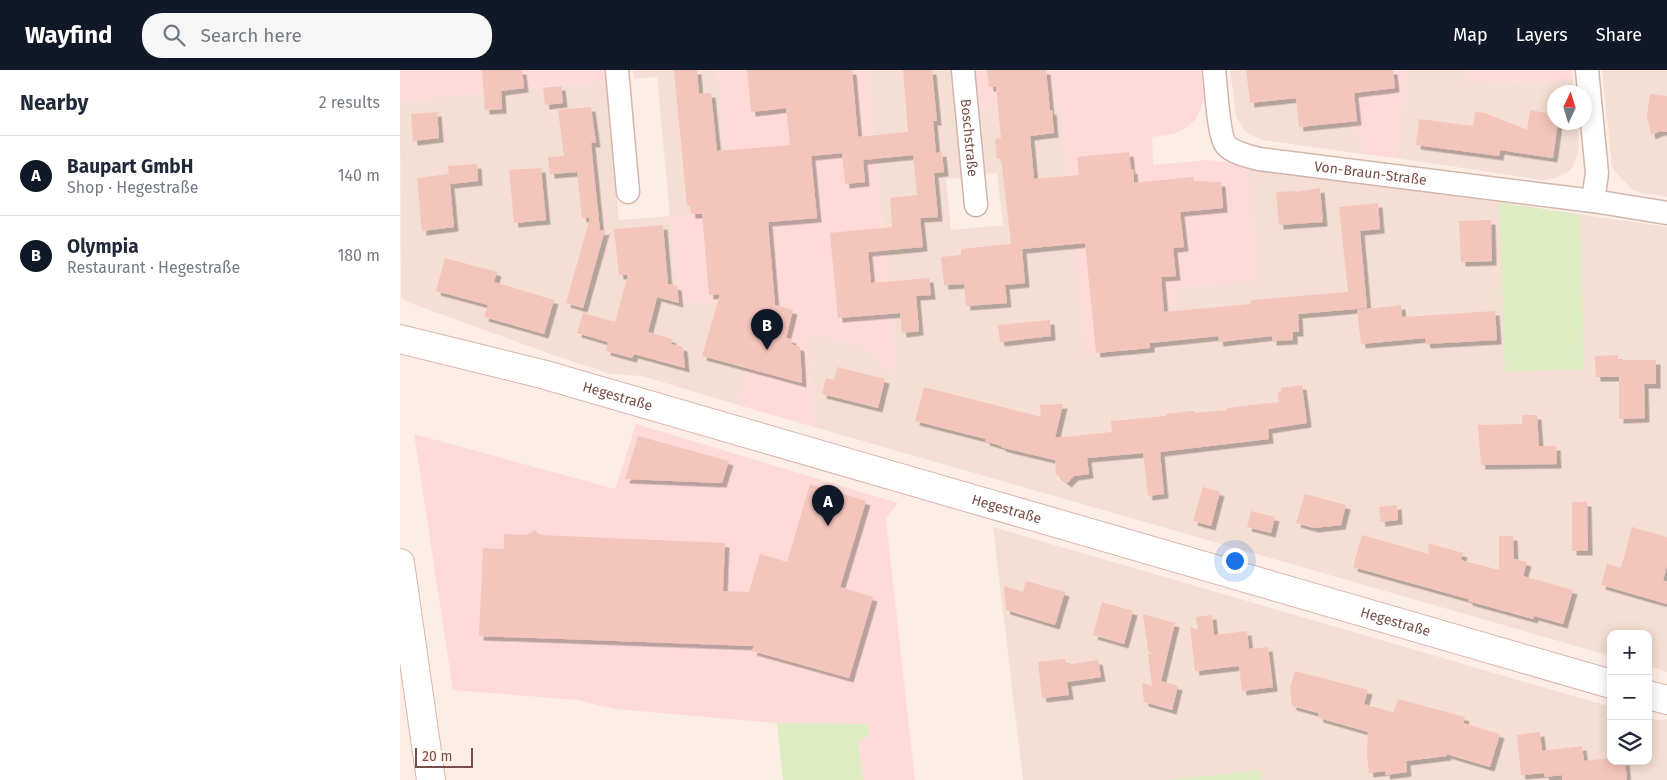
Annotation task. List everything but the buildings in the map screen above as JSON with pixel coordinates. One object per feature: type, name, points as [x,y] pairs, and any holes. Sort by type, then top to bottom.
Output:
[{"type":"street","points":[[617,70],[628,192]]},
{"type":"street","name":"Boschstraße","points":[[963,70],[976,205]]},
{"type":"street","name":"Von-Braun-Straße","points":[[1214,70],[1220,129],[1225,144],[1239,153],[1259,159],[1593,201],[1667,213]]},
{"type":"street","points":[[1587,70],[1597,173],[1593,201]]},
{"type":"street","name":"Hegestraße","points":[[400,339],[570,383],[1607,683]]},
{"type":"street","points":[[400,564],[432,780]]},
{"type":"street","points":[[1652,696],[1667,700]]},
{"type":"shaded area","points":[[400,70],[604,70],[606,81],[400,101]]},
{"type":"shaded area","points":[[633,70],[718,70],[725,161],[745,210],[670,217],[680,304],[752,299],[764,310],[738,405],[642,376],[611,374],[553,355],[401,298],[400,101],[606,81],[619,220],[670,216],[657,77],[634,79]]},
{"type":"shaded area","points":[[718,70],[867,70],[896,369],[884,370],[872,348],[807,332],[814,427],[738,405],[764,310],[751,299],[679,304],[670,216],[744,210],[725,162]]},
{"type":"shaded area","points":[[867,70],[953,70],[963,176],[961,178],[946,179],[951,230],[1003,225],[997,173],[980,174],[974,109],[1060,101],[1087,355],[1148,305],[1176,288],[1247,165],[1667,227],[1667,672],[1652,667],[1652,630],[1607,630],[1607,655],[814,427],[807,332],[872,348],[884,370],[896,369]]},
{"type":"shaded area","points":[[970,70],[1201,70],[1204,100],[1195,120],[1174,134],[1152,137],[1153,165],[1207,160],[1247,165],[1258,280],[1177,288],[1178,302],[1148,305],[1151,348],[1086,355],[1060,101],[974,109]]},
{"type":"shaded area","points":[[1230,70],[1283,70],[1286,99],[1296,99],[1351,122],[1353,131],[1364,143],[1363,154],[1263,140],[1251,135],[1244,130],[1236,116]]},
{"type":"shaded area","points":[[1283,70],[1407,70],[1395,158],[1363,154],[1364,143],[1353,131],[1351,122],[1299,127],[1296,99],[1286,100]]},
{"type":"shaded area","points":[[1407,70],[1467,70],[1468,82],[1573,81],[1573,85],[1547,85],[1547,130],[1578,130],[1579,149],[1573,167],[1567,173],[1552,179],[1542,180],[1395,158]]},
{"type":"shaded area","points":[[1467,70],[1572,70],[1573,81],[1468,82]]},
{"type":"shaded area","points":[[1602,70],[1667,70],[1667,197],[1632,189],[1614,171]]},
{"type":"shaded area","points":[[636,424],[898,503],[886,519],[915,780],[863,780],[858,740],[869,736],[868,724],[777,723],[615,709],[577,700],[453,690],[414,434],[615,489]]},
{"type":"shaded area","points":[[993,527],[1607,706],[1607,765],[1652,765],[1652,719],[1667,719],[1667,780],[1261,780],[1260,770],[1167,780],[1023,780]]},
{"type":"green space","points":[[1499,202],[1580,215],[1584,369],[1505,372]]},
{"type":"green space","points":[[777,723],[868,724],[869,736],[858,740],[863,780],[783,780]]},
{"type":"green space","points":[[1260,770],[1261,780],[1167,780]]},
{"type":"place","name":"Olympia","points":[[767,350]]},
{"type":"place","name":"Baupart GmbH","points":[[828,526]]}]
